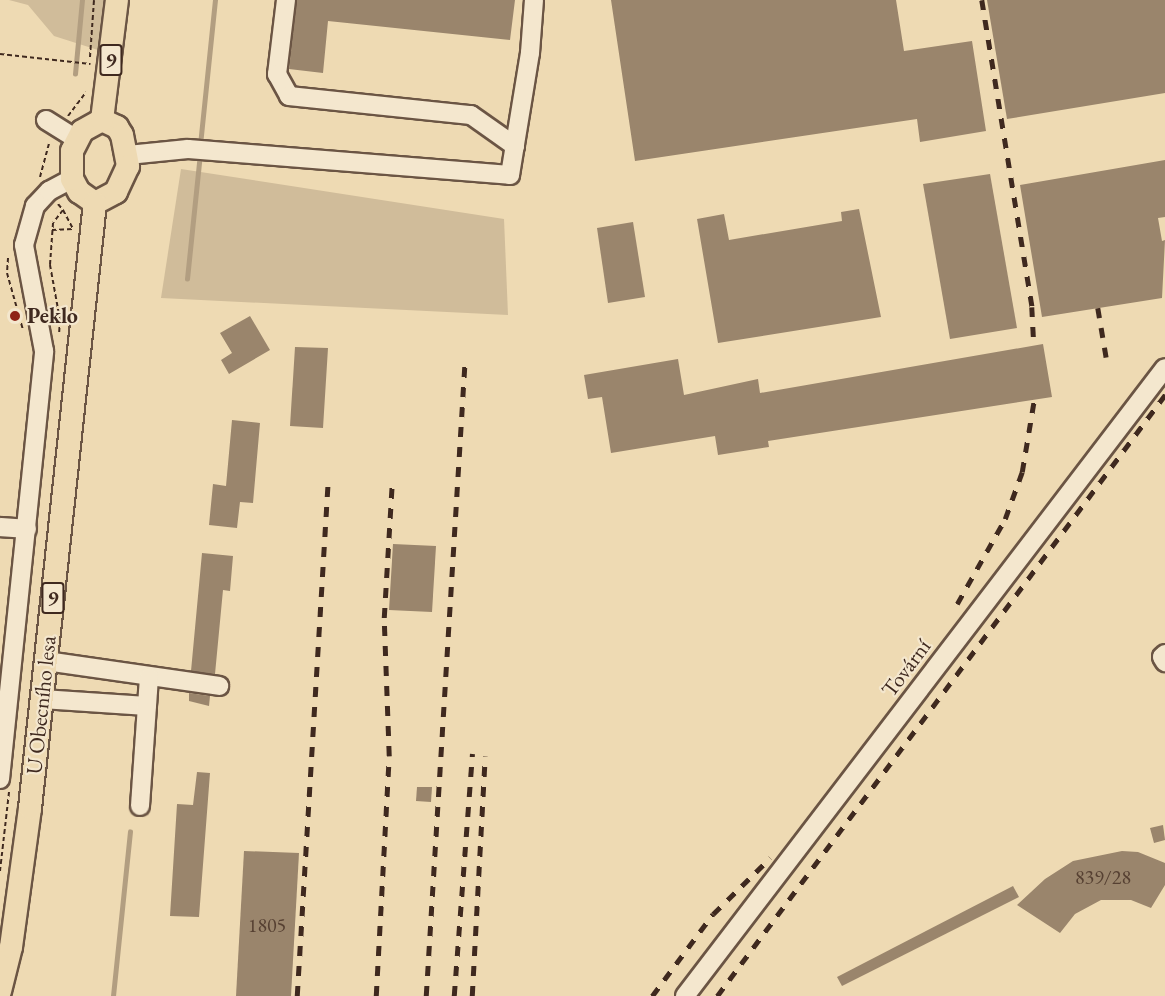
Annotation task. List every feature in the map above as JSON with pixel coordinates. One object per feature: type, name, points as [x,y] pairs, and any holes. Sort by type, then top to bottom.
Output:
[{"type":"main road","name":"9","points":[[102,120],[100,65],[117,0]]},
{"type":"main road","points":[[102,120],[117,127],[128,155],[126,177],[116,192],[95,203],[79,192],[72,179],[72,151],[61,129],[87,126],[102,120]]},
{"type":"main road","name":"U Obecního lesa","points":[[0,991],[21,882],[95,203]]},
{"type":"street","points":[[286,0],[277,75],[289,96],[471,115],[515,146]]},
{"type":"street","points":[[128,155],[188,148],[510,175],[530,52],[534,0]]},
{"type":"street","name":"U Obecního lesa","points":[[0,779],[44,351],[24,245],[35,206],[49,191],[72,179]]},
{"type":"street","name":"Tovární","points":[[685,996],[1165,368]]},
{"type":"street","points":[[0,527],[27,529]]},
{"type":"street","points":[[1165,654],[1162,657],[1165,662]]},
{"type":"street","points":[[46,661],[219,686]]},
{"type":"street","points":[[140,806],[149,677]]},
{"type":"street","points":[[42,699],[147,706]]},
{"type":"path","points":[[94,0],[100,65]]},
{"type":"path","points":[[0,54],[100,65]]},
{"type":"path","points":[[89,76],[100,65]]},
{"type":"path","points":[[58,341],[60,320],[50,265],[52,230],[63,210],[39,174],[50,139],[61,129],[89,87]]},
{"type":"path","points":[[52,230],[73,229]]},
{"type":"path","points":[[6,273],[18,320]]},
{"type":"shaded area","points":[[9,0],[106,0],[98,50],[54,36],[28,5]]},
{"type":"shaded area","points":[[181,169],[504,219],[508,315],[161,298]]},
{"type":"building","points":[[297,0],[515,0],[510,40],[328,21],[323,73],[289,69]]},
{"type":"building","points":[[611,0],[896,0],[904,51],[972,41],[986,131],[920,142],[917,119],[635,161]]},
{"type":"building","points":[[987,0],[1165,0],[1165,93],[1007,119]]},
{"type":"building","points":[[1165,160],[1165,217],[1158,218],[1162,241],[1165,240],[1162,298],[1042,317],[1020,185]]},
{"type":"building","points":[[990,174],[1017,328],[950,339],[923,184]]},
{"type":"building","points":[[859,209],[881,317],[718,343],[697,219],[724,214],[729,240],[842,221],[841,212]]},
{"type":"building","points":[[633,222],[645,297],[608,303],[597,228]]},
{"type":"building","points":[[250,316],[270,350],[229,374],[221,360],[232,353],[220,333]]},
{"type":"building","points":[[1043,344],[1052,397],[768,441],[769,447],[718,455],[715,436],[611,453],[602,397],[588,399],[584,375],[678,359],[684,395],[758,379],[760,393]]},
{"type":"building","points":[[295,347],[328,348],[323,428],[290,426]]},
{"type":"building","points":[[232,420],[260,423],[253,503],[240,502],[237,528],[209,525],[213,484],[226,486]]},
{"type":"building","points":[[393,544],[436,546],[432,612],[389,610]]},
{"type":"building","points":[[202,553],[233,556],[230,591],[223,590],[215,674],[191,671]]},
{"type":"building","points":[[189,693],[210,696],[209,706],[189,701]]},
{"type":"building","points":[[197,772],[210,773],[199,917],[170,916],[177,804],[193,805]]},
{"type":"building","points":[[417,787],[432,787],[431,802],[416,801]]},
{"type":"building","points":[[1163,825],[1165,840],[1154,843],[1150,828]]},
{"type":"building","points":[[244,851],[299,853],[291,996],[236,996]]},
{"type":"building","points":[[1122,851],[1138,852],[1165,863],[1165,885],[1151,908],[1131,900],[1101,900],[1075,914],[1060,933],[1017,905],[1045,879],[1073,861]]},
{"type":"building","points":[[1013,886],[1019,897],[842,986],[837,977]]},
{"type":"waterway","points":[[75,74],[82,0]]},
{"type":"waterway","points":[[200,145],[215,0]]},
{"type":"waterway","points":[[187,279],[200,154]]},
{"type":"waterway","points":[[113,996],[130,832]]},
{"type":"railway","points":[[982,0],[1032,307],[1034,345]]},
{"type":"railway","points":[[1098,308],[1108,367]]},
{"type":"railway","points":[[426,996],[465,359]]},
{"type":"railway","points":[[717,996],[1165,395]]},
{"type":"railway","points":[[957,604],[1005,519],[1022,472],[1034,400]]},
{"type":"railway","points":[[297,996],[328,480]]},
{"type":"railway","points":[[376,996],[389,756],[384,618],[392,483]]},
{"type":"railway","points":[[454,996],[472,754]]},
{"type":"railway","points":[[472,996],[485,756]]},
{"type":"railway","points":[[652,996],[713,914],[770,858]]},
{"type":"place","name":"Peklo","points":[[15,316]]}]
